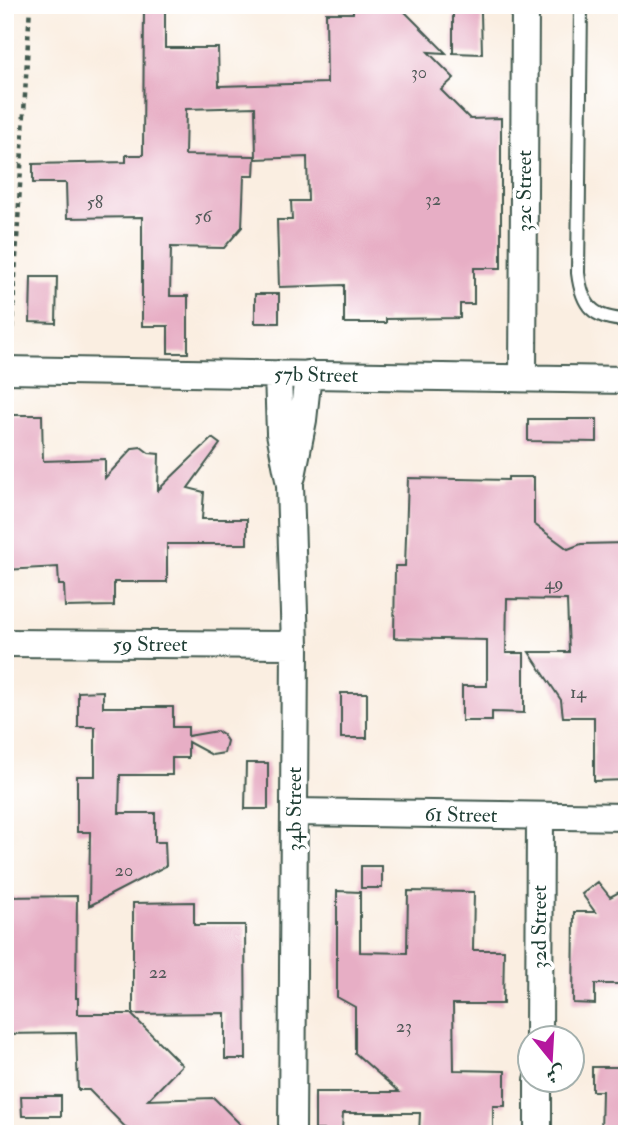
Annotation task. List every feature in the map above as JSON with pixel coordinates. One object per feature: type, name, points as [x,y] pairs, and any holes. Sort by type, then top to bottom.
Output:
[{"type":"street","name":"32c Street","points":[[523,378],[525,5]]},
{"type":"street","name":"57b Street","points":[[7,370],[627,380]]},
{"type":"street","name":"34b Street","points":[[278,374],[280,433],[290,485],[295,645],[292,1134]]},
{"type":"street","name":"34b Street","points":[[290,485],[301,436],[308,374]]},
{"type":"street","name":"59 Street","points":[[5,643],[295,645]]},
{"type":"street","name":"61 Street","points":[[294,812],[627,817]]},
{"type":"street","name":"32d Street","points":[[539,1024],[540,816]]},
{"type":"street","points":[[538,1094],[538,1134]]},
{"type":"lane","points":[[581,5],[580,288],[585,303],[597,314],[611,320],[627,320]]},
{"type":"path","points":[[7,370],[30,5]]},
{"type":"building","points":[[144,5],[165,5],[165,48],[218,48],[219,86],[327,83],[326,13],[353,13],[353,5],[403,5],[404,11],[446,53],[428,52],[454,78],[441,90],[470,119],[501,118],[501,268],[474,268],[474,304],[460,304],[460,318],[386,319],[386,323],[344,323],[344,285],[279,287],[277,220],[292,220],[291,201],[308,201],[307,157],[256,159],[255,107],[186,109],[185,155],[255,156],[254,176],[244,176],[242,227],[224,248],[171,247],[170,296],[188,296],[188,353],[168,353],[168,326],[142,326],[142,217],[67,218],[66,183],[33,183],[33,164],[126,162],[126,155],[143,155]]},
{"type":"building","points":[[453,5],[475,5],[481,13],[482,54],[453,53]]},
{"type":"building","points":[[31,277],[57,277],[56,323],[30,322]]},
{"type":"building","points":[[255,294],[279,294],[279,323],[255,323]]},
{"type":"building","points":[[5,415],[42,415],[43,461],[105,459],[105,478],[133,448],[141,447],[149,453],[159,454],[158,490],[212,438],[220,444],[188,488],[204,492],[202,519],[247,519],[247,544],[167,544],[167,582],[114,582],[114,606],[65,607],[64,585],[59,585],[58,567],[5,570]]},
{"type":"building","points":[[528,419],[597,419],[597,442],[528,441]]},
{"type":"building","points":[[508,477],[534,477],[534,524],[568,549],[581,544],[627,543],[627,780],[594,781],[594,717],[563,717],[561,700],[529,652],[569,652],[567,600],[507,599],[506,653],[524,653],[524,713],[492,712],[492,721],[462,721],[462,686],[487,686],[487,640],[394,638],[395,566],[405,566],[408,478],[508,480]]},
{"type":"building","points":[[103,691],[103,707],[173,707],[173,727],[188,727],[188,736],[217,731],[227,741],[224,753],[212,755],[188,742],[188,758],[172,758],[172,775],[120,775],[119,813],[155,813],[155,842],[165,842],[166,866],[89,906],[90,832],[77,832],[77,776],[95,776],[95,727],[78,727],[78,692]]},
{"type":"building","points":[[341,693],[367,693],[367,738],[341,738]]},
{"type":"building","points":[[246,763],[268,763],[268,809],[245,809]]},
{"type":"building","points":[[361,866],[382,866],[382,888],[361,888]]},
{"type":"building","points":[[598,882],[610,897],[627,888],[627,984],[595,984],[595,1004],[573,1003],[574,912],[595,912],[582,894]]},
{"type":"building","points":[[337,891],[360,892],[360,952],[407,953],[408,891],[474,892],[473,950],[504,950],[503,1004],[453,1004],[454,1070],[505,1071],[505,1106],[493,1106],[493,1134],[419,1134],[420,1113],[343,1113],[342,1130],[315,1130],[315,1092],[399,1092],[355,1053],[355,1007],[337,997]]},
{"type":"building","points":[[77,896],[78,1014],[131,1014],[182,1065],[148,1100],[214,1098],[250,1134],[132,1134],[89,1090],[78,1090],[76,1033],[5,1034],[5,897]]},
{"type":"building","points":[[194,902],[194,925],[245,925],[246,1059],[225,1059],[225,1013],[133,1014],[133,903]]},
{"type":"building","points":[[592,1067],[626,1067],[627,1134],[601,1134],[602,1091],[592,1091]]},
{"type":"building","points":[[21,1096],[61,1096],[61,1116],[22,1116]]}]
